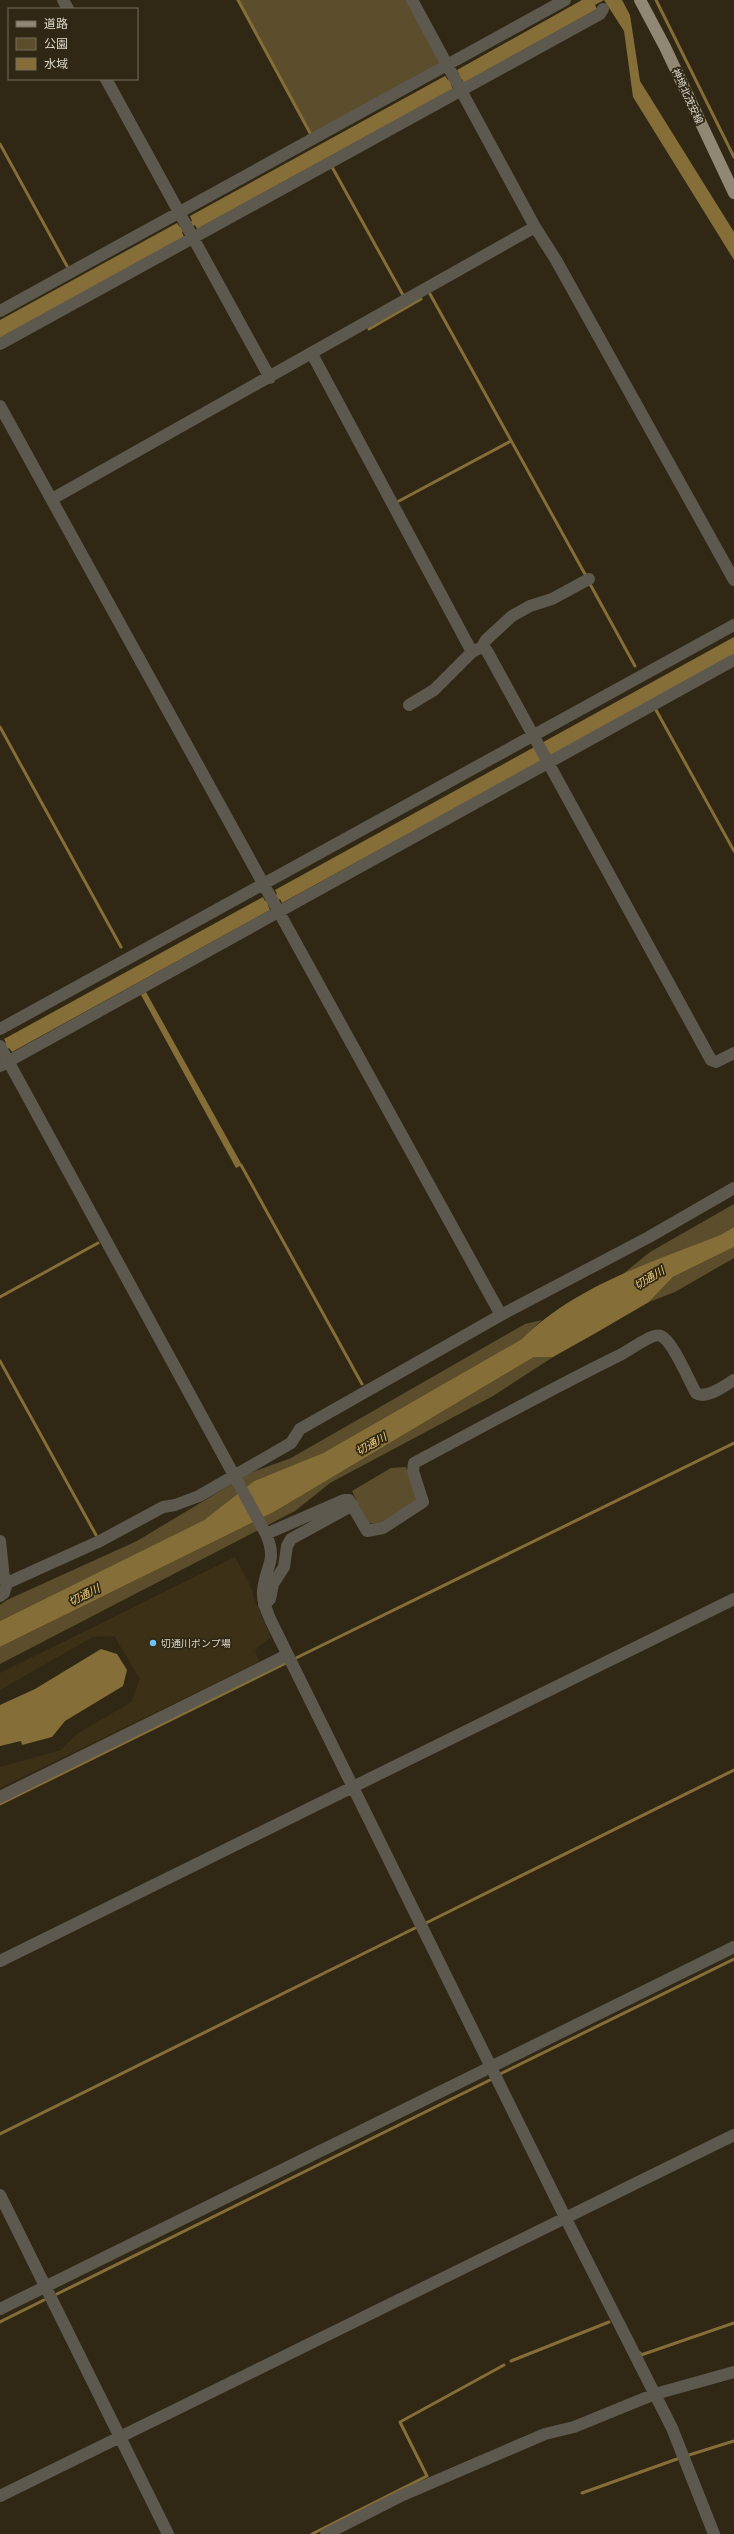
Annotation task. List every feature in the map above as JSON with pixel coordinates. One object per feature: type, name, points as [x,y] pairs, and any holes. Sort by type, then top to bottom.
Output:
[{"type":"main road","name":"神埼北茂安線","points":[[640,0],[665,47],[734,193]]},
{"type":"street","points":[[412,0],[535,227],[556,260],[734,580]]},
{"type":"street","points":[[0,344],[447,65],[565,0]]},
{"type":"street","points":[[0,311],[187,226],[457,83],[600,14],[603,9]]},
{"type":"street","points":[[107,80],[270,378]]},
{"type":"street","points":[[52,499],[270,378],[535,227]]},
{"type":"street","points":[[312,354],[477,649],[487,651],[711,1060],[716,1062],[734,1053]]},
{"type":"street","points":[[0,406],[501,1315]]},
{"type":"street","points":[[409,704],[434,690],[512,616],[530,606],[552,599],[588,579]]},
{"type":"street","points":[[714,2534],[672,2428],[565,2217],[352,1788],[264,1605],[262,1592],[272,1552],[266,1533],[3,1057],[271,900],[535,740],[734,626]]},
{"type":"street","points":[[0,1029],[271,900],[547,762],[734,660]]},
{"type":"street","points":[[6,1583],[100,1541],[163,1507],[199,1496],[235,1478],[291,1443],[300,1430],[501,1315],[649,1237],[734,1188]]},
{"type":"street","points":[[266,1533],[344,1500],[349,1500],[367,1531],[382,1528],[423,1502],[413,1471],[414,1463],[557,1387],[627,1352],[653,1336],[661,1336],[669,1343],[696,1393],[706,1395],[734,1380]]},
{"type":"street","points":[[264,1605],[270,1599],[273,1584],[284,1567],[287,1546],[291,1539],[353,1506]]},
{"type":"street","points":[[0,1541],[4,1579],[6,1583],[4,1592],[0,1596]]},
{"type":"street","points":[[0,1961],[734,1599]]},
{"type":"street","points":[[0,1797],[287,1655]]},
{"type":"street","points":[[0,2310],[734,1947]]},
{"type":"street","points":[[0,2496],[734,2135]]},
{"type":"street","points":[[0,2195],[168,2534]]},
{"type":"street","points":[[326,2534],[403,2495],[545,2434],[574,2427],[655,2394],[734,2372]]},
{"type":"shaded area","points":[[235,1557],[253,1591],[253,1596],[271,1637],[255,1650],[259,1662],[0,1788],[0,1767],[61,1750],[77,1734],[131,1702],[140,1679],[114,1636],[93,1637],[0,1690],[0,1673]]},
{"type":"green space","points":[[238,0],[406,0],[440,62],[311,134]]},
{"type":"green space","points":[[734,1204],[734,1227],[720,1235],[623,1274],[650,1252]]},
{"type":"green space","points":[[734,1247],[734,1258],[675,1292],[649,1302],[673,1277]]},
{"type":"green space","points":[[542,1320],[522,1339],[323,1453],[254,1481],[204,1520],[0,1621],[0,1605],[7,1600],[137,1541],[250,1473],[291,1458],[525,1324]]},
{"type":"green space","points":[[534,1357],[553,1357],[493,1396],[330,1483],[295,1511],[0,1664],[0,1647],[274,1512]]},
{"type":"green space","points":[[406,1467],[417,1500],[378,1524],[367,1523],[352,1491],[391,1468]]},
{"type":"water","points":[[582,0],[604,0],[595,5],[597,9],[464,83],[462,79],[451,85],[453,89],[197,229],[195,225],[182,232],[184,237],[0,338],[0,320],[177,223],[180,227],[192,221],[190,216],[445,76],[448,80],[459,74],[457,70]]},
{"type":"water","points":[[604,0],[622,0],[630,15],[640,81],[734,232],[734,260],[633,97],[624,31]]},
{"type":"water","points":[[734,637],[734,655],[282,903],[280,899],[268,905],[270,910],[12,1052],[9,1048],[0,1053],[0,1047],[6,1043],[4,1039],[263,897],[265,901],[277,894],[275,890]]},
{"type":"water","points":[[146,992],[242,1165],[236,1168],[141,995]]},
{"type":"water","name":"切通川","points":[[734,1227],[734,1247],[673,1277],[649,1302],[594,1334],[553,1357],[534,1357],[274,1512],[0,1647],[0,1621],[204,1520],[254,1481],[323,1453],[522,1339],[543,1320],[590,1290],[615,1277],[720,1235]]},
{"type":"water","points":[[101,1649],[117,1654],[127,1670],[123,1686],[65,1721],[52,1737],[22,1745],[21,1741],[0,1746],[0,1705],[35,1689]]},
{"type":"waterway","points":[[238,0],[310,133]]},
{"type":"waterway","points":[[656,0],[734,157]]},
{"type":"waterway","points":[[0,144],[67,266]]},
{"type":"waterway","points":[[332,167],[403,295]]},
{"type":"waterway","points":[[430,294],[586,576]]},
{"type":"waterway","points":[[369,329],[421,299]]},
{"type":"waterway","points":[[399,501],[511,441]]},
{"type":"waterway","points":[[590,584],[635,666]]},
{"type":"waterway","points":[[656,710],[734,851]]},
{"type":"waterway","points":[[0,727],[121,947]]},
{"type":"waterway","points":[[241,1165],[362,1384]]},
{"type":"waterway","points":[[0,1297],[98,1243]]},
{"type":"waterway","points":[[0,1361],[96,1535]]},
{"type":"waterway","points":[[296,1658],[734,1443]]},
{"type":"waterway","points":[[0,1804],[286,1663]]},
{"type":"waterway","points":[[426,1923],[734,1770]]},
{"type":"waterway","points":[[0,2134],[415,1928]]},
{"type":"waterway","points":[[500,2074],[734,1959]]},
{"type":"waterway","points":[[57,2294],[490,2080]]},
{"type":"waterway","points":[[0,2322],[44,2300]]},
{"type":"waterway","points":[[511,2361],[609,2322]]},
{"type":"waterway","points":[[640,2353],[641,2355],[734,2323]]},
{"type":"waterway","points":[[312,2534],[427,2476],[400,2422],[504,2365]]},
{"type":"waterway","points":[[689,2455],[734,2441]]},
{"type":"waterway","points":[[582,2493],[677,2459]]},
{"type":"place","name":"切通川ポンプ場","points":[[153,1643]]}]
